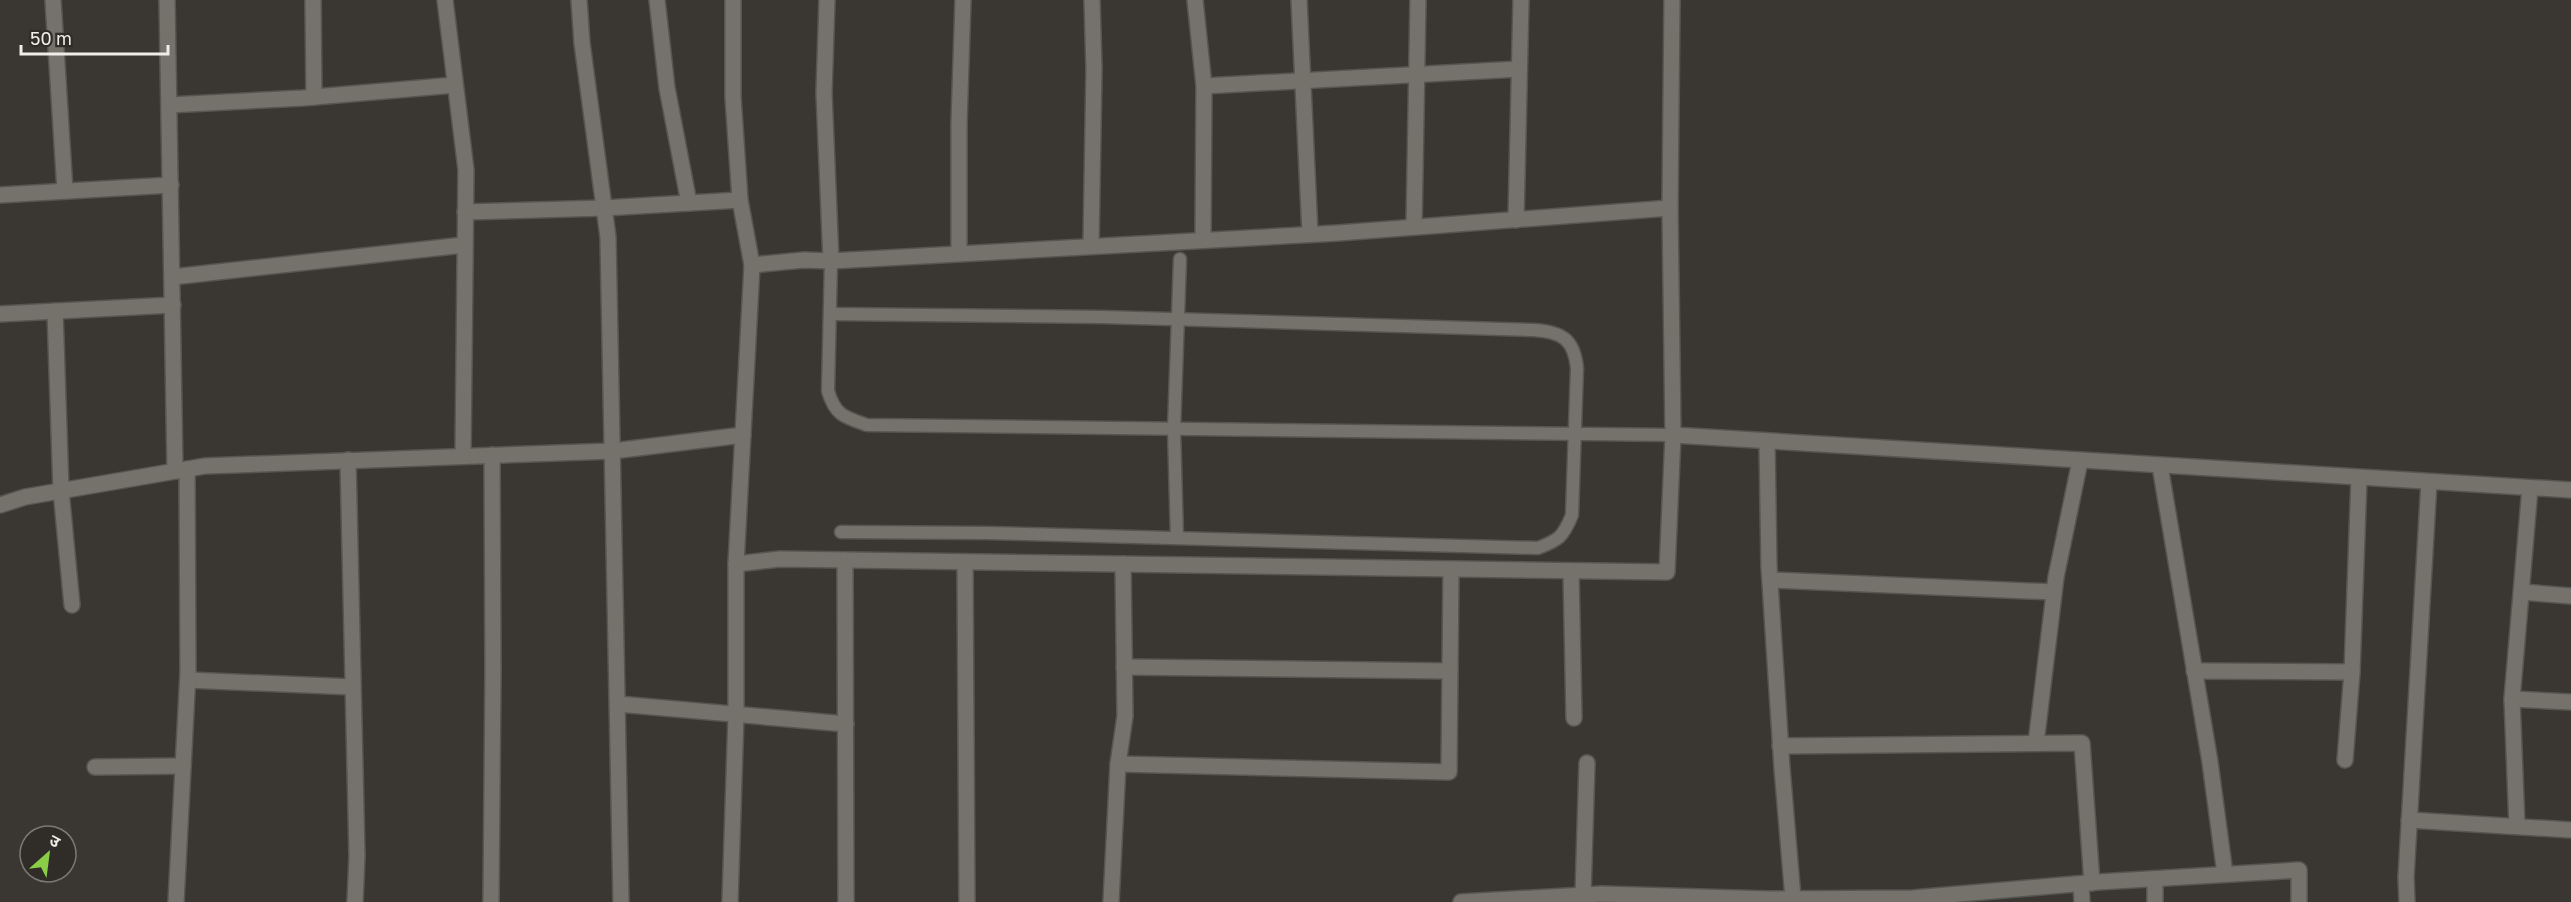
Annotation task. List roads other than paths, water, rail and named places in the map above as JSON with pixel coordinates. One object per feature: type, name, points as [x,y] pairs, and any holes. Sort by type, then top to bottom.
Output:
[{"type":"street","points":[[53,0],[65,191]]},
{"type":"street","points":[[168,0],[172,305],[181,470],[188,680],[176,902]]},
{"type":"street","points":[[313,0],[314,97]]},
{"type":"street","points":[[445,0],[466,170],[463,456]]},
{"type":"street","points":[[579,0],[608,237],[621,902]]},
{"type":"street","points":[[657,0],[667,88],[689,202]]},
{"type":"street","points":[[730,902],[736,715],[736,564],[752,265],[740,200],[734,97],[733,0]]},
{"type":"street","points":[[827,0],[824,93],[831,261]]},
{"type":"street","points":[[959,252],[959,124],[963,0]]},
{"type":"street","points":[[1091,245],[1094,69],[1092,0]]},
{"type":"street","points":[[1195,0],[1204,86],[1203,239]]},
{"type":"street","points":[[1299,0],[1310,234]]},
{"type":"street","points":[[1414,227],[1418,0]]},
{"type":"street","points":[[1516,220],[1521,0]]},
{"type":"street","points":[[736,564],[780,559],[1667,572],[1672,435],[1670,208],[1672,0]]},
{"type":"street","points":[[1204,86],[1519,69]]},
{"type":"street","points":[[169,105],[314,97],[454,85]]},
{"type":"street","points":[[0,195],[171,185]]},
{"type":"street","points":[[465,212],[604,208],[740,200]]},
{"type":"street","points":[[752,265],[804,260],[831,261],[1310,234],[1670,208]]},
{"type":"street","points":[[172,277],[464,245]]},
{"type":"street","points":[[0,314],[172,305]]},
{"type":"street","points":[[55,311],[61,491],[72,605]]},
{"type":"street","points":[[0,505],[25,497],[205,466],[613,451],[743,435]]},
{"type":"street","points":[[1672,435],[2571,490]]},
{"type":"street","points":[[1767,441],[1770,580],[1780,746],[1793,898]]},
{"type":"street","points":[[491,902],[492,455]]},
{"type":"street","points":[[348,460],[357,856],[355,902]]},
{"type":"street","points":[[2036,743],[2054,592],[2080,461]]},
{"type":"street","points":[[2160,466],[2225,874]]},
{"type":"street","points":[[2344,760],[2352,672],[2359,478]]},
{"type":"street","points":[[2407,902],[2409,820],[2429,482]]},
{"type":"street","points":[[2517,825],[2512,699],[2530,488]]},
{"type":"street","points":[[845,560],[846,902]]},
{"type":"street","points":[[965,562],[967,902]]},
{"type":"street","points":[[1111,902],[1118,764],[1125,716],[1123,564]]},
{"type":"street","points":[[1118,764],[1449,772],[1451,569]]},
{"type":"street","points":[[1571,570],[1574,718]]},
{"type":"street","points":[[1770,580],[2054,592]]},
{"type":"street","points":[[2522,592],[2571,596]]},
{"type":"street","points":[[1124,667],[1450,671]]},
{"type":"street","points":[[2194,671],[2352,672]]},
{"type":"street","points":[[188,680],[353,687]]},
{"type":"street","points":[[2512,699],[2571,702]]},
{"type":"street","points":[[618,704],[846,724]]},
{"type":"street","points":[[1780,746],[2082,743],[2086,883],[2082,902]]},
{"type":"street","points":[[1583,895],[1587,763]]},
{"type":"street","points":[[95,767],[183,766]]},
{"type":"street","points":[[2409,820],[2517,825],[2571,831]]},
{"type":"street","points":[[1461,902],[1583,895],[1690,899],[1893,900],[2086,883],[2299,870],[2299,902]]},
{"type":"street","points":[[2155,879],[2155,902]]},
{"type":"lane","points":[[1177,538],[1174,429],[1180,259]]},
{"type":"lane","points":[[831,261],[828,390],[833,408],[848,418],[867,425],[1672,435]]},
{"type":"lane","points":[[830,314],[1178,319],[1551,331],[1562,336],[1576,354],[1572,516],[1565,532],[1557,541],[1538,548],[841,532]]}]
